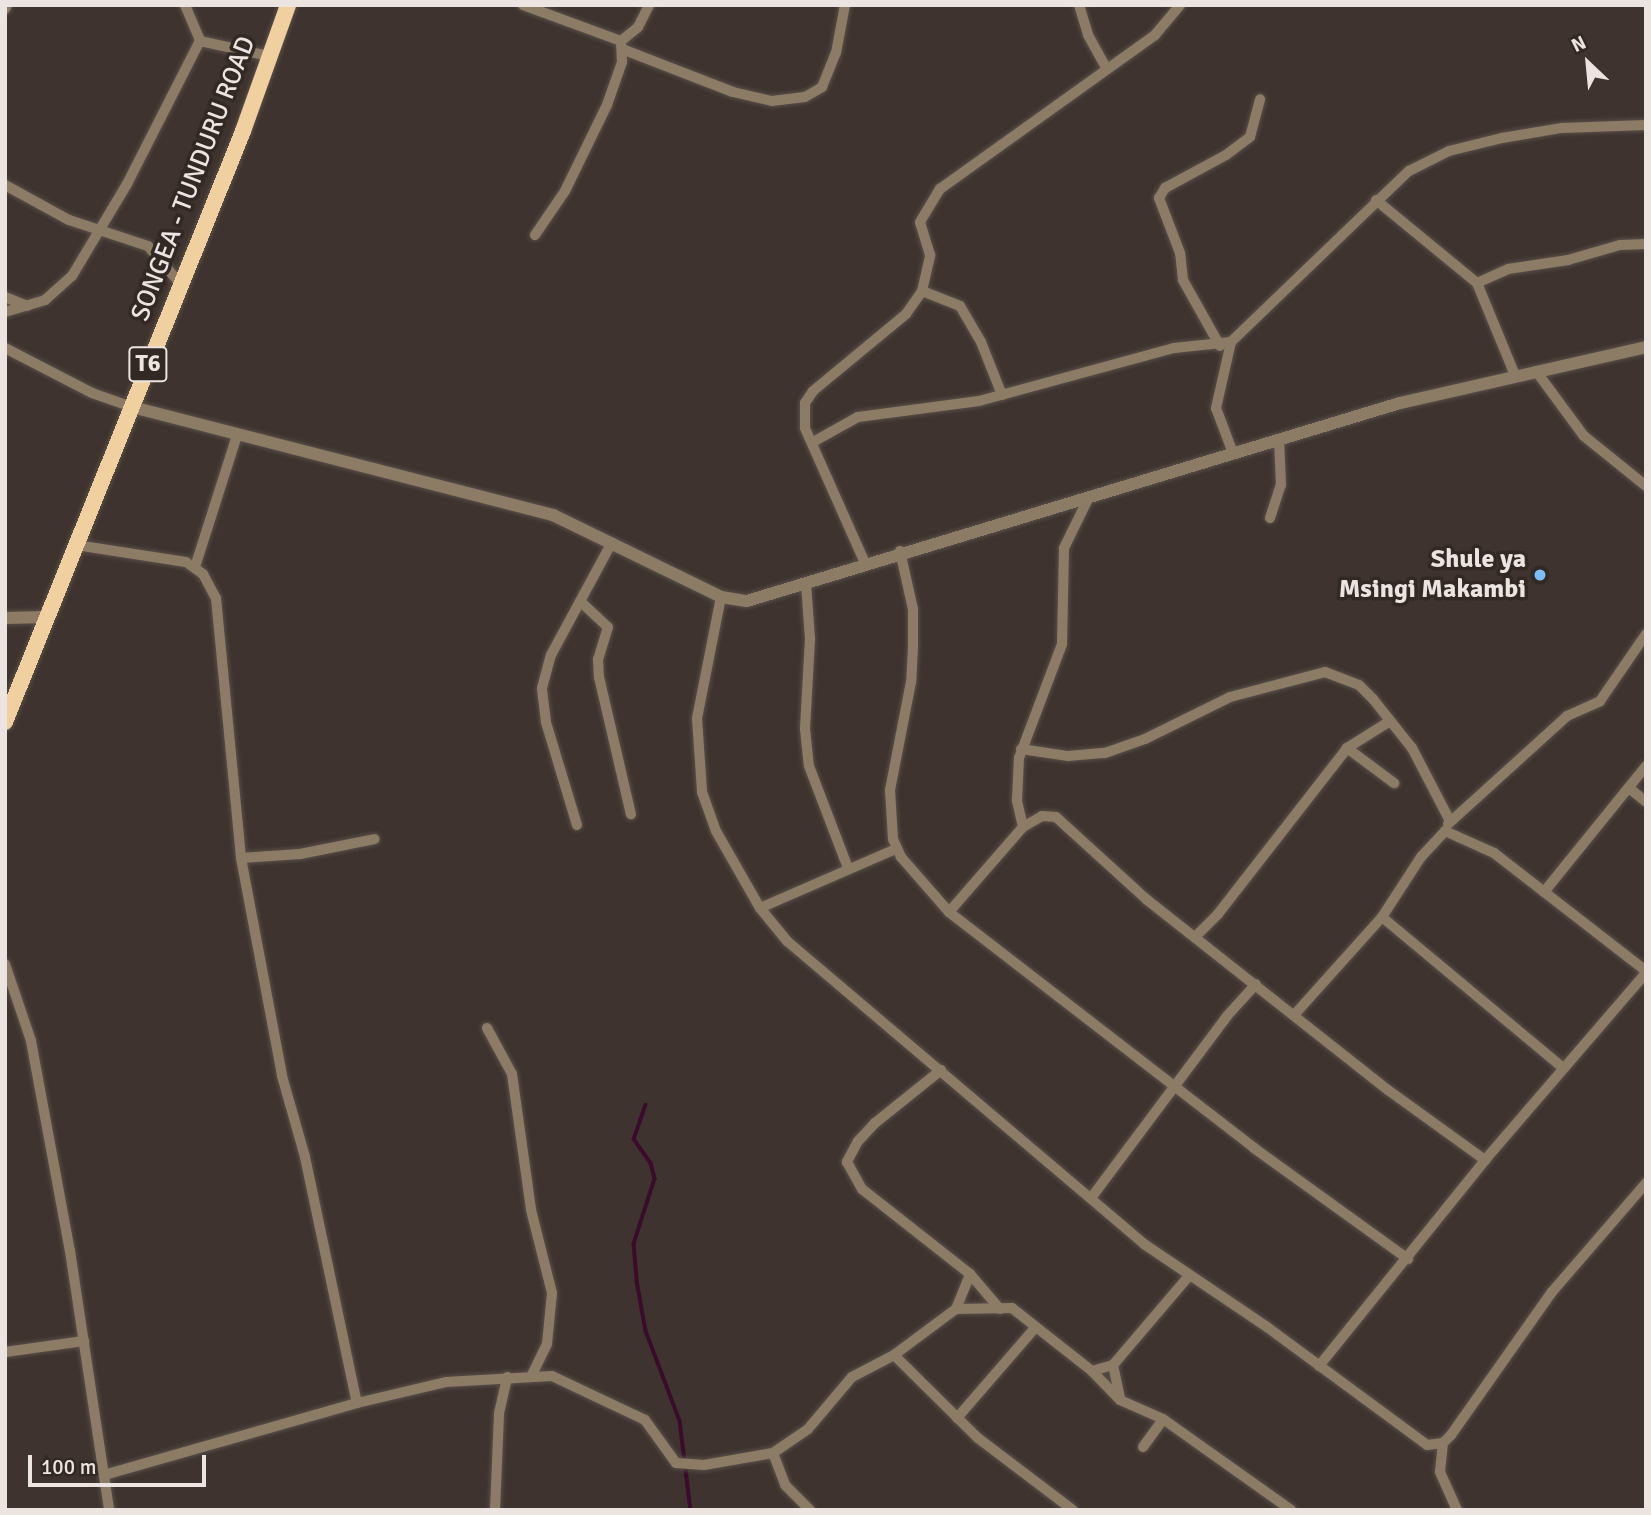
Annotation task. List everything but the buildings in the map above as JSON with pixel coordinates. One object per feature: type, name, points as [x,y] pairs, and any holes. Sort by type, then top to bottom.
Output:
[{"type":"highway","name":"SONGEA - TUNDURU ROAD","points":[[5,723],[132,407],[288,5]]},
{"type":"street","points":[[5,312],[27,306],[59,290],[98,228],[153,134],[200,41],[186,5]]},
{"type":"street","points":[[523,5],[733,92],[772,101],[805,97],[822,87],[836,52],[845,5]]},
{"type":"street","points":[[535,235],[565,191],[607,105],[622,45],[638,26],[649,5]]},
{"type":"street","points":[[1079,5],[1107,69]]},
{"type":"street","points":[[865,563],[803,416],[813,391],[906,314],[922,291],[930,255],[919,222],[940,189],[1155,36],[1180,5]]},
{"type":"street","points":[[200,41],[269,56]]},
{"type":"street","points":[[1220,346],[1183,281],[1180,253],[1159,198],[1165,188],[1226,155],[1250,137],[1261,99]]},
{"type":"street","points":[[813,442],[828,430],[859,417],[1002,395],[1174,348],[1220,346],[1231,342],[1409,171],[1448,151],[1562,128],[1646,125]]},
{"type":"street","points":[[5,185],[35,206],[148,246],[179,282]]},
{"type":"street","points":[[1376,200],[1477,283],[1515,375]]},
{"type":"street","points":[[1477,283],[1508,269],[1568,260],[1620,245],[1646,244]]},
{"type":"street","points":[[922,291],[960,306],[981,342],[1002,395]]},
{"type":"street","points":[[5,297],[27,306]]},
{"type":"street","points":[[1231,342],[1216,408],[1233,453]]},
{"type":"street","points":[[5,348],[81,387],[132,407],[554,515],[721,597],[747,601],[806,584],[900,551],[1087,501],[1233,453],[1400,403],[1646,347]]},
{"type":"street","points":[[1536,371],[1584,436],[1646,486]]},
{"type":"street","points":[[195,567],[237,435]]},
{"type":"street","points":[[1270,518],[1281,485],[1279,439]]},
{"type":"street","points":[[1023,827],[1017,779],[1021,749],[1062,644],[1063,548],[1087,501]]},
{"type":"street","points":[[577,825],[546,722],[542,688],[551,655],[582,603],[611,542]]},
{"type":"street","points":[[76,545],[173,558],[195,567],[208,581],[220,619],[241,858],[282,1076],[305,1157],[357,1403]]},
{"type":"street","points":[[900,551],[913,609],[913,647],[911,682],[890,790],[896,849],[919,883],[949,912],[1178,1087],[1254,1149],[1408,1259]]},
{"type":"street","points":[[806,584],[810,639],[805,729],[809,766],[848,868]]},
{"type":"street","points":[[721,597],[696,718],[702,792],[716,831],[760,908],[787,941],[1188,1277],[1319,1366],[1427,1446],[1443,1443]]},
{"type":"street","points":[[582,603],[608,627],[598,659],[599,677],[631,814]]},
{"type":"street","points":[[5,618],[46,617]]},
{"type":"street","points":[[1295,1014],[1381,917],[1421,857],[1445,831],[1450,821],[1567,716],[1600,701],[1646,634]]},
{"type":"street","points":[[1021,749],[1068,756],[1105,753],[1145,739],[1230,697],[1325,672],[1359,685],[1390,721],[1429,774],[1450,821]]},
{"type":"street","points":[[1195,937],[1218,914],[1347,748],[1390,721]]},
{"type":"street","points":[[1347,748],[1394,783]]},
{"type":"street","points":[[1544,892],[1646,766]]},
{"type":"street","points":[[1629,788],[1646,802]]},
{"type":"street","points":[[949,912],[1023,827],[1042,816],[1067,824],[1113,871],[1195,937],[1388,1090],[1485,1160]]},
{"type":"street","points":[[1319,1366],[1408,1259],[1485,1160],[1646,972],[1479,844],[1445,831]]},
{"type":"street","points":[[241,858],[300,854],[375,839]]},
{"type":"street","points":[[760,908],[896,849]]},
{"type":"street","points":[[1381,917],[1563,1068]]},
{"type":"street","points":[[5,964],[31,1041],[84,1341],[109,1510]]},
{"type":"street","points":[[1091,1198],[1178,1087],[1227,1016],[1256,984]]},
{"type":"street","points":[[487,1028],[512,1073],[531,1210],[552,1293],[547,1344],[533,1375]]},
{"type":"street","points":[[942,1070],[874,1123],[858,1141],[847,1162],[862,1189],[970,1274],[1000,1309]]},
{"type":"street","points":[[1457,1510],[1440,1472],[1443,1443],[1482,1398],[1552,1292],[1646,1183]]},
{"type":"street","points":[[104,1475],[357,1403],[446,1382],[533,1375],[570,1382],[606,1405],[645,1420],[684,1464],[773,1453],[808,1429],[852,1377],[894,1355],[956,1309],[970,1274]]},
{"type":"street","points":[[1092,1371],[1113,1365],[1188,1277]]},
{"type":"street","points":[[956,1309],[1013,1308],[1092,1371],[1120,1400],[1163,1419],[1291,1510]]},
{"type":"street","points":[[957,1418],[1035,1328]]},
{"type":"street","points":[[5,1352],[84,1341]]},
{"type":"street","points":[[894,1355],[957,1418],[1073,1510]]},
{"type":"street","points":[[1113,1365],[1120,1400]]},
{"type":"street","points":[[495,1510],[499,1413],[507,1377]]},
{"type":"street","points":[[1143,1447],[1163,1419]]},
{"type":"street","points":[[773,1453],[785,1485],[810,1510]]},
{"type":"waterway","points":[[646,1105],[634,1139],[651,1163],[655,1179],[634,1244],[637,1281],[646,1331],[680,1421],[691,1510]]},
{"type":"place","name":"Shule ya Msingi Makambi","points":[[1540,575]]}]
